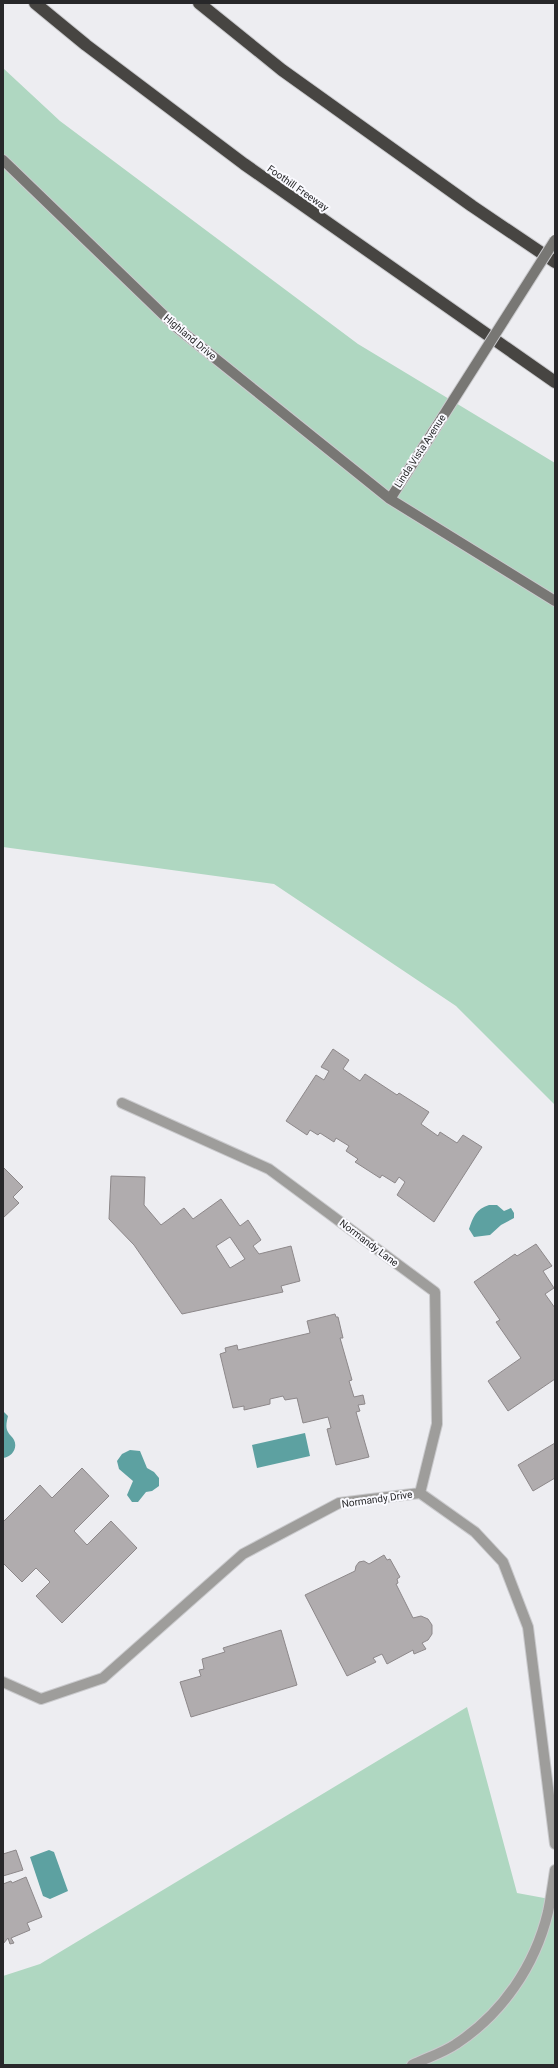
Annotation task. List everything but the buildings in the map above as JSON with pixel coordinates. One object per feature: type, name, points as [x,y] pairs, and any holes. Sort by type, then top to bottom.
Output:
[{"type":"highway","name":"Foothill Freeway","points":[[35,3],[86,45],[244,164],[555,382]]},
{"type":"highway","points":[[199,3],[288,74],[472,206],[555,262]]},
{"type":"street","name":"Highland Drive","points":[[3,160],[175,326],[390,499]]},
{"type":"street","name":"Linda Vista Avenue","points":[[555,240],[390,499],[555,601]]},
{"type":"street","name":"Normandy Lane","points":[[122,1103],[269,1168],[435,1292],[437,1424],[420,1493]]},
{"type":"street","name":"Normandy Drive","points":[[3,1682],[41,1699],[102,1678],[243,1554],[339,1503],[420,1493],[475,1532],[504,1562],[528,1627],[555,1844]]},
{"type":"street","points":[[412,2065],[456,2045],[494,2013],[517,1984],[534,1954],[548,1913],[555,1870]]},
{"type":"green space","points":[[3,68],[60,121],[358,344],[555,463],[555,1105],[456,1006],[274,884],[3,847]]},
{"type":"green space","points":[[467,1707],[517,1893],[555,1900],[555,2065],[3,2065],[3,1976],[40,1964]]},
{"type":"water","points":[[489,1205],[497,1205],[504,1211],[511,1208],[514,1213],[514,1218],[501,1225],[490,1235],[474,1237],[469,1229],[472,1221],[478,1211]]},
{"type":"water","points":[[3,1411],[8,1416],[6,1424],[15,1443],[15,1449],[9,1456],[3,1458]]},
{"type":"water","points":[[305,1433],[310,1456],[257,1468],[252,1445]]},
{"type":"water","points":[[130,1450],[140,1451],[147,1468],[154,1472],[159,1478],[159,1486],[152,1491],[146,1492],[138,1502],[132,1502],[127,1495],[133,1481],[119,1469],[117,1461],[122,1454]]},
{"type":"water","points":[[49,1850],[54,1852],[68,1891],[50,1899],[43,1896],[30,1857]]}]
